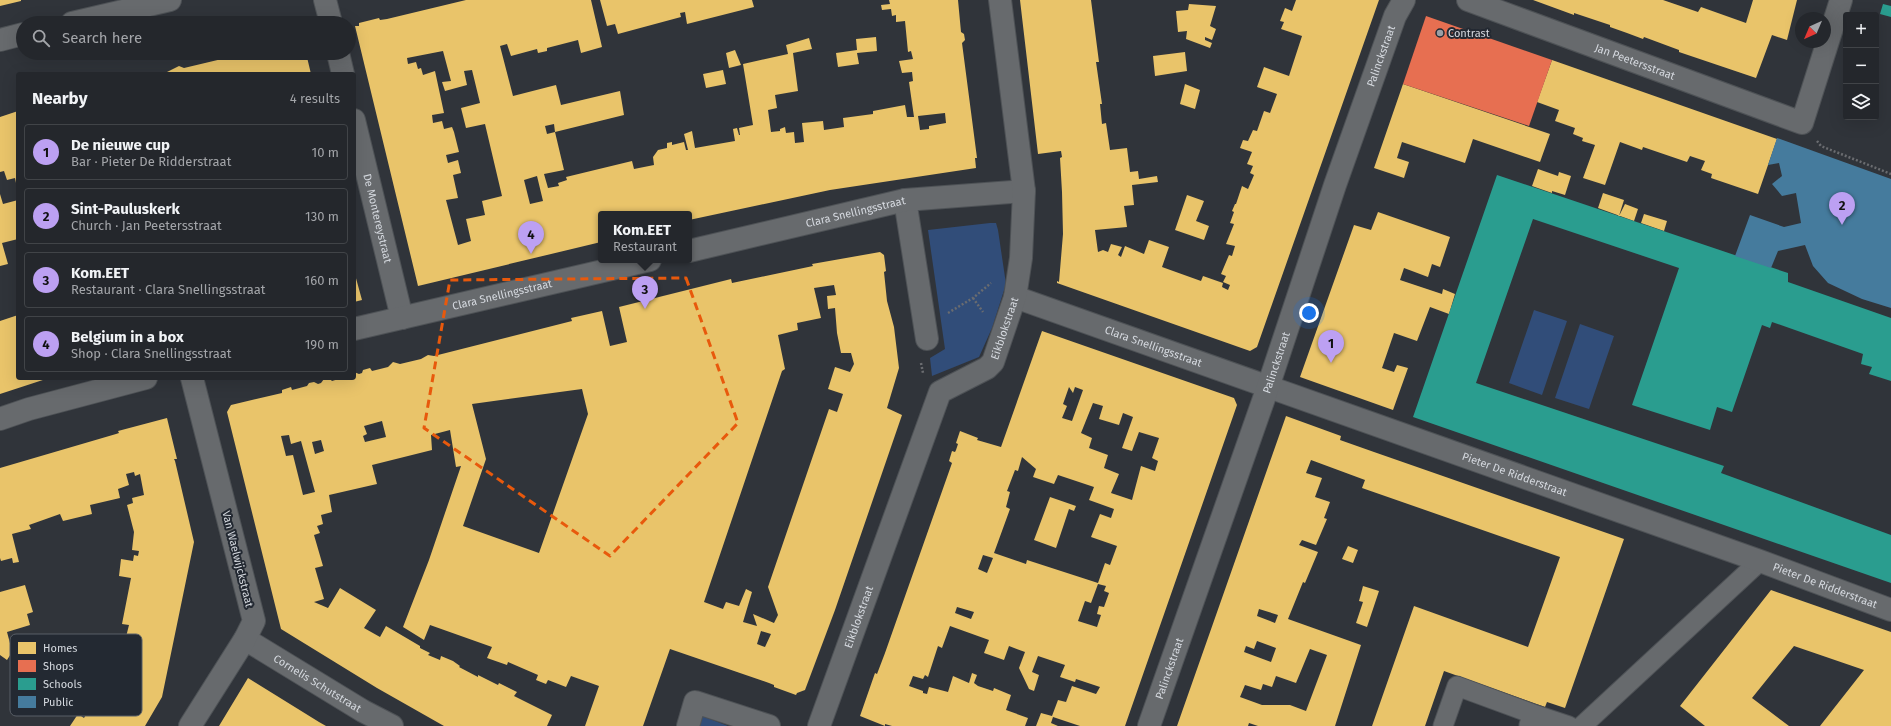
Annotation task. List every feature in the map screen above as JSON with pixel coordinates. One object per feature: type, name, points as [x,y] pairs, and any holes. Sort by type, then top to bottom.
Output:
[{"type":"street","points":[[102,16],[170,0]]},
{"type":"street","points":[[325,0],[329,16]]},
{"type":"street","name":"Eikblokstraat","points":[[818,726],[940,392],[987,368],[993,362],[1015,297],[1021,258],[1024,191],[1000,0]]},
{"type":"street","name":"Palinckstraat","points":[[1149,726],[1268,387],[1335,185],[1395,16],[1404,0]]},
{"type":"street","name":"Jan Peetersstraat","points":[[1468,0],[1802,123]]},
{"type":"street","points":[[1802,123],[1841,0]]},
{"type":"street","points":[[0,40],[16,36]]},
{"type":"street","points":[[340,60],[343,72]]},
{"type":"street","name":"De Montereystraat","points":[[356,128],[402,318]]},
{"type":"street","name":"Clara Snellingsstraat","points":[[692,250],[905,200],[1024,191]]},
{"type":"street","points":[[905,200],[926,336]]},
{"type":"street","name":"Clara Snellingsstraat","points":[[356,328],[637,263]]},
{"type":"street","name":"Clara Snellingsstraat","points":[[1015,297],[1268,387]]},
{"type":"street","points":[[0,419],[29,409],[138,380]]},
{"type":"street","name":"Van Waelwijckstraat","points":[[190,726],[245,639],[254,621],[193,380]]},
{"type":"street","name":"Pieter De Ridderstraat","points":[[1268,387],[1760,561],[1891,610]]},
{"type":"street","name":"Pieter De Ridderstraat","points":[[1582,726],[1760,561]]},
{"type":"street","name":"Cornelis Schutstraat","points":[[245,639],[363,711],[392,726]]},
{"type":"street","points":[[1443,726],[1457,686],[1531,720],[1569,726]]},
{"type":"street","points":[[688,726],[695,702],[769,726]]},
{"type":"path","points":[[1802,123],[1821,146],[1891,174]]},
{"type":"path","points":[[940,392],[925,385],[918,350],[926,336],[941,318],[973,298],[1021,258]]},
{"type":"highlighted area","points":[[686,278],[738,423],[610,556],[424,428],[450,280]]},
{"type":"shaded area","points":[[996,223],[998,230],[1006,284],[992,328],[979,357],[932,376],[930,358],[945,349],[928,230]]},
{"type":"shaded area","points":[[1534,310],[1567,321],[1542,395],[1509,383]]},
{"type":"shaded area","points":[[1580,324],[1614,336],[1589,409],[1555,398]]},
{"type":"shaded area","points":[[702,716],[728,726],[698,726]]},
{"type":"building: Homes","points":[[0,0],[21,0],[21,1],[0,6]]},
{"type":"building: Homes","points":[[466,0],[591,0],[602,47],[581,53],[578,40],[547,48],[547,51],[538,53],[537,49],[511,56],[507,44],[500,46],[513,96],[556,85],[561,105],[620,91],[624,115],[555,132],[564,170],[544,174],[548,188],[559,186],[558,183],[567,180],[566,177],[632,161],[634,169],[654,165],[653,157],[658,150],[667,148],[667,143],[672,142],[672,145],[684,142],[686,150],[688,150],[684,134],[692,131],[695,148],[735,141],[733,129],[737,128],[740,135],[739,128],[753,125],[743,64],[788,54],[786,45],[809,38],[812,49],[793,53],[798,91],[775,95],[777,108],[768,110],[771,132],[780,131],[780,129],[785,127],[786,133],[794,132],[795,143],[804,142],[802,123],[823,121],[824,130],[844,127],[843,118],[873,114],[873,111],[905,105],[907,117],[914,117],[909,82],[913,81],[912,72],[902,73],[899,61],[913,59],[911,51],[908,52],[905,21],[896,22],[896,15],[892,16],[891,9],[882,10],[881,5],[890,4],[889,0],[958,0],[961,32],[964,34],[965,40],[962,43],[977,158],[975,158],[976,168],[830,190],[692,219],[692,211],[598,211],[598,243],[418,286],[356,30],[356,26],[359,26],[359,23],[379,18],[380,20]],"holes":[[[443,51],[451,81],[442,82],[445,91],[467,85],[464,71],[472,70],[480,103],[461,108],[466,128],[485,124],[502,196],[482,201],[485,215],[466,219],[471,241],[458,245],[446,200],[458,198],[453,175],[461,173],[458,160],[448,163],[446,155],[459,152],[454,132],[452,127],[444,129],[442,121],[433,123],[432,115],[444,113],[435,71],[423,75],[421,68],[418,69],[416,62],[408,64],[407,58]],[[945,113],[946,123],[929,126],[929,129],[920,130],[918,116]],[[554,124],[555,132],[547,134],[545,126]],[[537,176],[543,201],[530,204],[524,180]]]},
{"type":"building: Homes","points":[[600,0],[752,0],[754,7],[687,24],[685,12],[680,13],[681,17],[618,34],[615,24],[607,26]]},
{"type":"building: Homes","points":[[1020,0],[1091,0],[1099,62],[1096,62],[1102,104],[1100,104],[1102,124],[1106,123],[1110,150],[1127,148],[1130,172],[1138,171],[1139,179],[1157,176],[1158,182],[1132,185],[1134,205],[1124,206],[1127,227],[1095,230],[1098,252],[1103,250],[1108,252],[1111,244],[1122,247],[1118,255],[1121,257],[1125,246],[1144,254],[1149,240],[1169,247],[1162,267],[1201,281],[1203,276],[1223,283],[1222,287],[1228,290],[1230,285],[1223,282],[1226,276],[1221,274],[1229,255],[1232,256],[1235,246],[1226,244],[1234,224],[1230,223],[1234,212],[1232,211],[1242,186],[1248,189],[1254,175],[1250,173],[1253,166],[1247,164],[1252,152],[1240,148],[1243,140],[1248,141],[1253,130],[1257,131],[1264,111],[1270,113],[1277,94],[1257,87],[1264,67],[1289,76],[1302,36],[1281,29],[1284,22],[1280,21],[1285,8],[1292,11],[1296,0],[1379,0],[1257,347],[1250,351],[1057,283],[1057,281],[1059,282],[1063,234],[1060,158],[1062,157],[1061,151],[1038,154]]},
{"type":"building: Homes","points":[[1533,0],[1663,0],[1698,12],[1701,7],[1746,23],[1753,0],[1797,0],[1787,40],[1772,35],[1756,78],[1679,52],[1679,50],[1644,37],[1643,39],[1610,27],[1610,25],[1574,13],[1574,15]]},
{"type":"building: Homes","points":[[1189,4],[1216,6],[1210,26],[1216,29],[1212,40],[1205,37],[1205,40],[1212,43],[1210,48],[1186,39],[1187,31],[1178,32],[1176,11],[1188,10]]},
{"type":"building: Homes","points":[[876,37],[877,51],[857,53],[859,64],[838,67],[836,53],[857,50],[856,39]]},
{"type":"building: Homes","points":[[735,50],[741,65],[729,68],[726,53]]},
{"type":"building: Homes","points":[[1185,52],[1187,71],[1155,76],[1153,56]]},
{"type":"building: Homes","points":[[218,60],[308,60],[311,72],[167,72],[179,66],[184,68]]},
{"type":"building: Homes","points":[[1552,60],[1777,139],[1758,194],[1711,178],[1712,174],[1701,170],[1705,161],[1690,156],[1687,162],[1643,147],[1642,150],[1620,142],[1605,185],[1583,178],[1595,145],[1582,141],[1583,138],[1573,134],[1575,128],[1555,121],[1559,110],[1537,102]]},
{"type":"building: Homes","points":[[723,70],[726,84],[706,88],[703,74]]},
{"type":"building: Homes","points":[[1185,84],[1200,90],[1195,109],[1180,104]]},
{"type":"building: Homes","points":[[1403,84],[1550,134],[1540,162],[1473,139],[1465,163],[1402,142],[1397,158],[1409,162],[1404,178],[1374,168]]},
{"type":"building: Homes","points":[[16,112],[16,183],[15,178],[7,180],[4,171],[0,172],[0,117]]},
{"type":"building: Homes","points":[[1538,169],[1558,176],[1559,172],[1571,176],[1565,195],[1552,191],[1552,193],[1532,186]]},
{"type":"building: Homes","points":[[1603,193],[1624,200],[1619,216],[1598,208]]},
{"type":"building: Homes","points":[[0,194],[3,204],[16,201],[16,240],[2,243],[8,264],[0,266]]},
{"type":"building: Homes","points":[[1187,195],[1204,201],[1196,221],[1209,226],[1204,240],[1175,230]]},
{"type":"building: Homes","points":[[1625,204],[1638,209],[1634,221],[1619,216]]},
{"type":"building: Homes","points":[[1378,212],[1450,237],[1440,267],[1432,264],[1428,277],[1404,268],[1400,280],[1442,294],[1443,289],[1455,294],[1449,314],[1430,307],[1417,341],[1394,333],[1382,368],[1394,372],[1397,365],[1408,368],[1393,410],[1300,377],[1354,225],[1371,230]]},
{"type":"building: Homes","points":[[1644,214],[1667,221],[1664,231],[1641,223]]},
{"type":"building: Homes","points":[[880,252],[884,255],[887,301],[894,327],[899,368],[887,408],[902,415],[835,610],[805,690],[797,693],[796,695],[774,687],[774,685],[769,683],[670,649],[643,726],[585,726],[599,686],[571,676],[566,687],[548,680],[546,684],[536,680],[538,675],[508,662],[507,665],[487,658],[492,647],[430,625],[424,640],[403,627],[429,560],[461,466],[456,467],[450,430],[431,435],[432,450],[372,465],[377,484],[329,495],[332,512],[321,515],[323,524],[317,526],[320,533],[314,535],[323,566],[315,568],[324,599],[314,602],[328,608],[340,588],[376,610],[364,628],[380,637],[386,626],[420,646],[420,648],[430,653],[428,655],[440,660],[441,656],[453,661],[460,666],[459,667],[478,677],[478,675],[517,692],[514,696],[552,715],[547,726],[444,726],[377,688],[281,629],[227,412],[231,405],[282,393],[282,390],[291,387],[292,390],[307,386],[309,383],[314,382],[318,384],[323,380],[356,380],[356,373],[362,373],[363,370],[370,368],[372,371],[388,367],[393,362],[400,364],[421,359],[428,355],[434,356],[572,321],[571,318],[602,311],[610,346],[627,342],[619,307],[731,279],[732,283],[813,266],[812,264]],"holes":[[[834,285],[836,295],[827,296],[828,309],[835,308],[837,333],[841,353],[851,353],[854,364],[850,372],[835,367],[828,389],[843,394],[837,412],[829,409],[768,587],[778,615],[774,623],[753,614],[757,626],[743,622],[752,592],[746,589],[739,606],[726,602],[723,609],[704,602],[782,371],[785,369],[778,335],[798,330],[797,323],[821,318],[814,288]],[[582,389],[588,414],[539,553],[463,526],[486,459],[472,404]],[[382,421],[386,437],[365,442],[363,436],[367,434],[364,426]],[[289,435],[291,444],[301,441],[315,492],[303,495],[293,455],[286,456],[281,436]],[[321,440],[324,451],[315,454],[312,442]],[[761,631],[771,634],[765,647],[757,644]]]},
{"type":"building: Homes","points":[[356,278],[362,300],[356,302]]},
{"type":"building: Homes","points":[[16,316],[16,380],[43,380],[0,394],[0,321]]},
{"type":"building: Homes","points":[[1042,331],[1234,398],[1237,405],[1125,726],[1080,726],[1053,717],[1051,723],[1058,726],[1036,726],[1041,713],[1052,716],[1058,700],[1066,702],[1072,686],[1096,694],[1100,687],[1076,679],[1075,682],[1060,677],[1065,665],[1038,656],[1032,672],[1039,675],[1034,691],[1029,689],[1019,668],[1025,652],[1009,646],[1004,660],[984,653],[989,640],[950,626],[942,648],[938,646],[928,677],[925,675],[923,679],[913,676],[909,686],[927,694],[929,687],[948,692],[953,676],[969,683],[972,673],[977,675],[974,683],[978,686],[993,691],[994,688],[1011,695],[1006,710],[1028,718],[1025,726],[892,726],[885,724],[885,726],[860,716],[875,673],[877,674],[885,653],[952,463],[949,461],[952,451],[955,452],[956,450],[958,444],[956,443],[960,431],[978,438],[977,440],[1001,447]],"holes":[[[1069,387],[1073,393],[1075,387],[1083,390],[1072,421],[1062,418],[1067,406],[1063,404]],[[1093,403],[1103,406],[1099,419],[1119,425],[1123,413],[1133,417],[1122,448],[1132,451],[1139,432],[1159,438],[1152,458],[1158,461],[1155,471],[1141,466],[1132,500],[1111,493],[1119,474],[1104,468],[1108,455],[1089,448],[1092,438],[1081,433]],[[1022,457],[1036,469],[1033,477],[1054,484],[1058,475],[1094,487],[1089,500],[1114,509],[1111,518],[1100,514],[1091,537],[1117,546],[1110,565],[1105,563],[1098,583],[1027,560],[1026,564],[994,553],[1010,509],[1006,507],[1010,492],[1007,491],[1015,470],[1018,471]],[[983,555],[993,558],[987,573],[978,569]],[[1098,584],[1106,586],[1104,591],[1109,593],[1104,607],[1099,606],[1097,614],[1101,615],[1097,627],[1078,621],[1085,601],[1091,603]],[[957,607],[974,612],[971,619],[955,613]]]},
{"type":"building: Homes","points":[[1286,416],[1341,436],[1340,440],[1624,539],[1565,708],[1547,702],[1545,707],[1444,671],[1425,726],[1372,726],[1414,606],[1528,647],[1560,557],[1362,488],[1365,480],[1311,460],[1306,473],[1322,478],[1315,497],[1330,502],[1324,518],[1327,519],[1316,545],[1302,540],[1299,545],[1318,552],[1305,583],[1303,582],[1288,619],[1361,645],[1335,726],[1258,726],[1249,723],[1248,726],[1177,726]],"holes":[[[1259,609],[1278,615],[1275,623],[1257,616]],[[1257,641],[1276,648],[1271,662],[1244,652],[1246,646],[1254,649]],[[1310,649],[1327,655],[1306,711],[1290,705],[1262,705],[1240,697],[1245,685],[1261,690],[1263,684],[1272,687],[1276,676],[1296,683]]]},
{"type":"building: Homes","points":[[167,418],[177,459],[174,459],[194,542],[162,697],[145,726],[70,726],[77,716],[84,718],[85,716],[142,716],[142,634],[127,634],[129,625],[122,624],[131,578],[119,576],[121,559],[133,561],[134,555],[138,556],[139,551],[132,550],[134,532],[127,505],[133,503],[132,498],[144,495],[140,474],[135,476],[134,472],[126,474],[129,485],[118,489],[120,498],[90,505],[92,514],[63,521],[60,514],[29,525],[31,529],[12,534],[19,562],[13,563],[12,558],[1,561],[0,558],[0,468],[116,434],[119,433],[118,431]]},
{"type":"building: Homes","points":[[1050,497],[1076,506],[1074,511],[1069,509],[1056,548],[1034,540]]},
{"type":"building: Homes","points":[[1348,546],[1358,550],[1353,563],[1342,559]]},
{"type":"building: Homes","points":[[25,585],[33,612],[27,614],[30,625],[7,632],[10,643],[10,655],[7,660],[0,655],[0,592]]},
{"type":"building: Homes","points":[[1363,586],[1379,591],[1367,627],[1356,623],[1363,602],[1359,601]]},
{"type":"building: Homes","points":[[1771,590],[1891,632],[1891,726],[1820,726],[1864,670],[1794,646],[1752,698],[1789,726],[1705,726],[1680,706]]},
{"type":"building: Homes","points":[[248,678],[319,722],[326,726],[219,726]]},
{"type":"building: Shops","points":[[1426,16],[1552,60],[1529,126],[1403,84]]},
{"type":"building: Schools","points":[[1883,4],[1891,6],[1891,17],[1880,14]]},
{"type":"building: Schools","points":[[1497,175],[1788,273],[1788,282],[1891,318],[1891,381],[1869,374],[1872,367],[1861,364],[1863,354],[1772,322],[1770,328],[1762,325],[1732,412],[1717,407],[1710,430],[1632,405],[1679,268],[1533,219],[1476,383],[1724,466],[1721,473],[1891,535],[1891,583],[1413,417]]},
{"type":"building: Public","points":[[1777,138],[1891,179],[1891,308],[1862,299],[1828,283],[1813,266],[1805,245],[1778,251],[1771,268],[1735,256],[1750,215],[1784,227],[1801,223],[1796,193],[1782,196],[1772,184],[1782,176],[1779,163],[1768,165]]},
{"type":"place","name":"Contrast","points":[[1440,33]]},
{"type":"place","name":"Sint-Pauluskerk","points":[[1842,225]]},
{"type":"place","name":"Belgium in a box","points":[[531,254]]},
{"type":"place","name":"Kom.EET","points":[[645,309]]},
{"type":"place","name":"De nieuwe cup","points":[[1331,363]]}]
